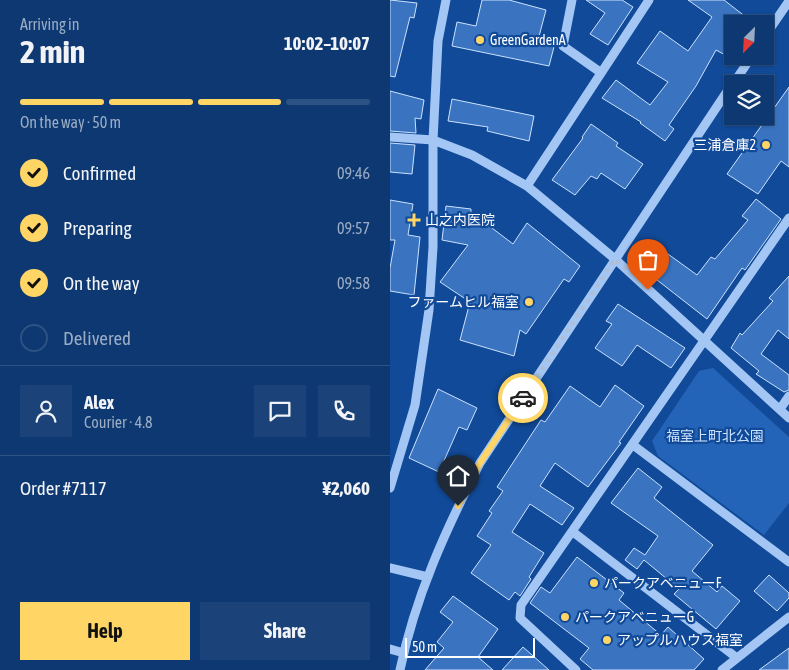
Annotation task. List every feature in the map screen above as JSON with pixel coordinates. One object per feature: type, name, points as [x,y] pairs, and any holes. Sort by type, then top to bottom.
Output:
[{"type":"street","points":[[390,488],[415,405],[428,310],[433,247],[432,140],[438,40],[446,0]]},
{"type":"street","points":[[572,0],[563,46],[600,72]]},
{"type":"street","points":[[527,186],[648,0]]},
{"type":"street","points":[[774,23],[789,1]]},
{"type":"street","points":[[400,670],[428,577],[451,520],[480,463],[724,97]]},
{"type":"street","points":[[390,137],[432,140],[472,155],[527,186],[615,259],[789,418]]},
{"type":"street","points":[[576,670],[520,618],[521,605],[789,218]]},
{"type":"street","points":[[780,409],[789,396]]},
{"type":"street","points":[[633,445],[789,562]]},
{"type":"street","points":[[573,532],[737,658]]},
{"type":"street","points":[[390,568],[428,577]]},
{"type":"street","points":[[722,670],[789,617]]},
{"type":"street","points":[[390,649],[404,653]]},
{"type":"green space","name":"福室上町北公園","points":[[713,368],[789,437],[789,503],[764,535],[658,456],[652,441],[699,371]]},
{"type":"building","points":[[390,0],[417,3],[414,18],[410,17],[395,77],[390,76]]},
{"type":"building","points":[[482,0],[509,0],[546,10],[538,40],[555,43],[549,66],[452,46],[457,22],[476,26]]},
{"type":"building","points":[[586,0],[622,0],[633,7],[608,45],[590,34],[605,13]]},
{"type":"building","points":[[688,0],[724,0],[743,15],[724,15],[724,54],[716,50],[696,86],[669,125],[674,129],[665,141],[641,122],[602,98],[616,80],[650,105],[668,82],[637,63],[660,31],[688,51],[712,17]]},
{"type":"building","points":[[789,87],[789,167],[781,161],[758,194],[727,174],[762,125],[774,125],[774,108]]},
{"type":"building","points":[[390,91],[424,100],[421,119],[415,118],[416,133],[390,131]]},
{"type":"building","points":[[452,99],[534,116],[529,141],[487,131],[488,127],[448,121]]},
{"type":"building","points":[[591,124],[618,143],[616,146],[643,164],[625,189],[601,173],[597,179],[591,176],[575,195],[552,180]]},
{"type":"building","points":[[390,143],[415,145],[412,174],[390,172]]},
{"type":"building","points":[[756,199],[781,219],[745,270],[742,268],[707,319],[652,276],[668,254],[697,275],[711,257],[715,259],[748,220],[742,216]]},
{"type":"building","points":[[390,200],[413,204],[408,235],[420,237],[414,295],[390,291],[390,268],[395,240],[390,240]]},
{"type":"building","points":[[446,206],[471,209],[471,212],[513,244],[527,223],[580,266],[569,282],[564,279],[526,334],[520,330],[514,356],[460,340],[470,302],[440,282],[468,245],[442,240]]},
{"type":"building","points":[[789,276],[789,339],[778,330],[761,354],[789,375],[789,390],[784,392],[756,374],[759,371],[731,348],[740,333],[742,335],[773,301],[769,298]]},
{"type":"building","points":[[618,304],[685,348],[671,368],[637,345],[622,366],[595,348],[612,324],[606,321]]},
{"type":"building","points":[[615,385],[644,406],[619,442],[621,443],[588,487],[555,463],[540,486],[574,508],[562,525],[530,504],[512,532],[544,553],[520,596],[515,592],[509,600],[471,573],[491,545],[477,536],[492,513],[489,511],[503,491],[497,487],[541,420],[545,422],[570,386],[600,407]]},
{"type":"building","points":[[438,389],[477,408],[467,430],[459,427],[439,472],[409,458]]},
{"type":"building","points":[[638,468],[662,487],[654,498],[713,545],[692,571],[717,592],[722,586],[740,601],[716,629],[674,594],[679,589],[644,560],[637,569],[625,560],[634,548],[645,555],[658,536],[611,503]]},
{"type":"building","points":[[577,557],[624,593],[619,600],[661,635],[668,627],[704,659],[694,670],[593,670],[580,659],[589,648],[530,603],[541,587],[550,593]]},
{"type":"building","points":[[769,575],[789,593],[789,598],[777,611],[754,591]]},
{"type":"building","points":[[453,596],[498,629],[478,657],[493,670],[425,670],[444,648],[437,642],[453,622],[440,612]]},
{"type":"building","points":[[523,647],[549,670],[502,670]]},
{"type":"building","points":[[789,648],[789,670],[759,670]]},
{"type":"way so far","points":[[523,398],[615,259],[648,290]]},
{"type":"place","name":"GreenGardenA","points":[[480,40]]},
{"type":"place","name":"三浦倉庫2","points":[[766,145]]},
{"type":"place","name":"山之内医院","points":[[414,220]]},
{"type":"place","name":"ファームヒル福室","points":[[529,302]]},
{"type":"place","name":"パークアベニューF","points":[[594,583]]},
{"type":"place","name":"パークアベニューG","points":[[565,617]]},
{"type":"place","name":"アップルハウス福室","points":[[607,640]]},
{"type":"route","points":[[458,506],[480,463],[523,398]]}]
